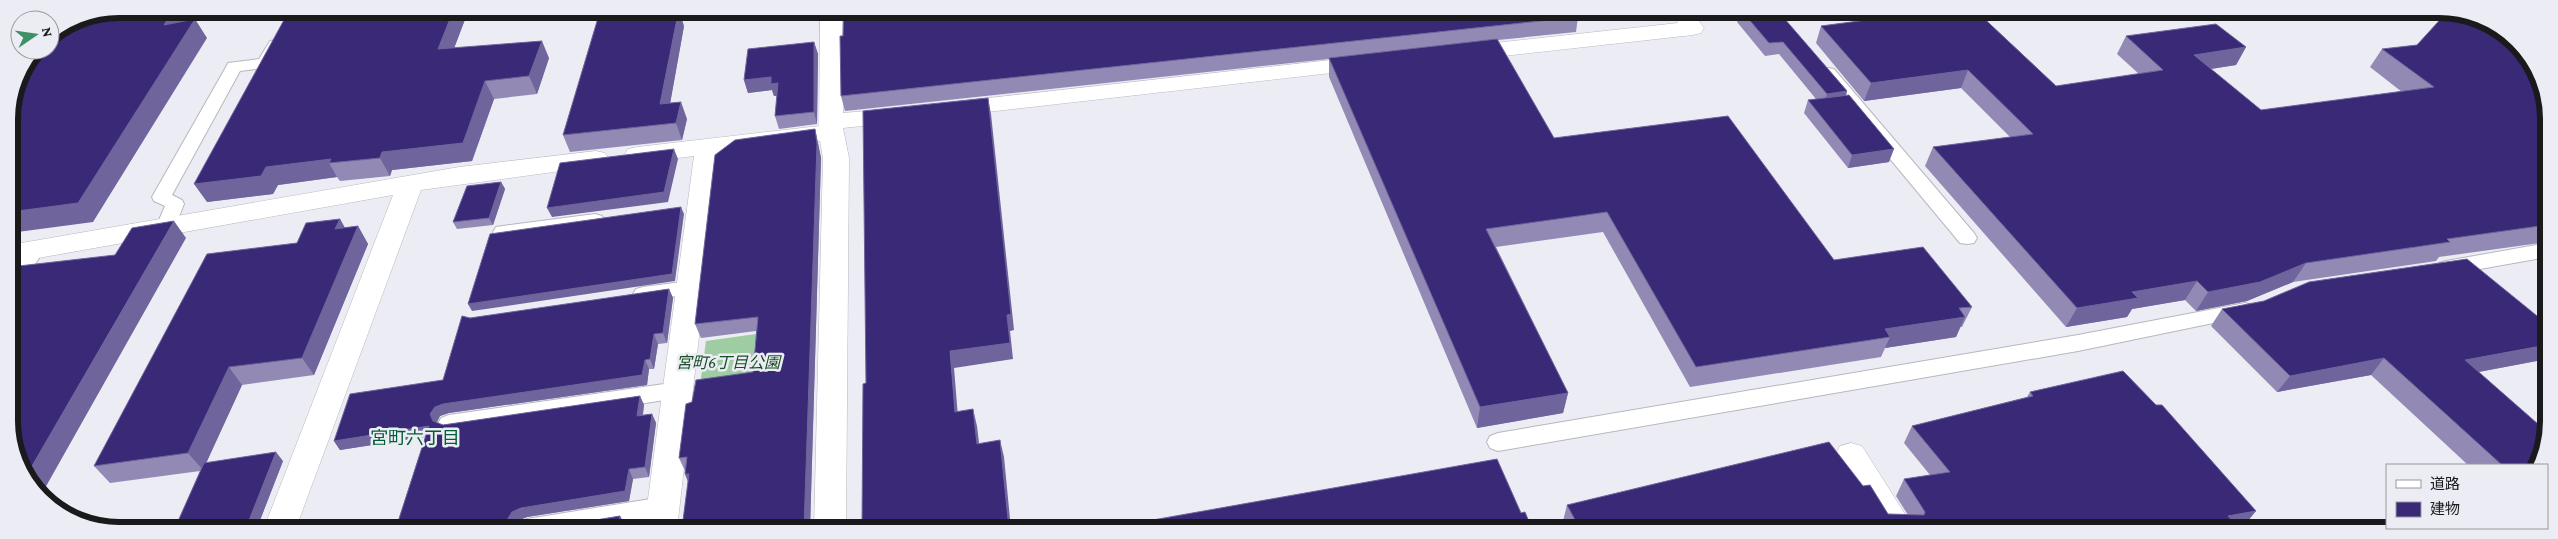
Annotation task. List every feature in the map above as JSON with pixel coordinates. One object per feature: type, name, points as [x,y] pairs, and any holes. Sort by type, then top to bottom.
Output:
[{"type":"street","points":[[830,522],[836,158],[831,127],[831,18]]},
{"type":"street","points":[[1446,55],[1693,28],[1686,18]]},
{"type":"street","points":[[22,252],[459,175],[708,146],[926,112],[1386,61]]},
{"type":"street","points":[[662,518],[690,288],[691,207],[708,146]]},
{"type":"street","points":[[282,522],[410,184]]},
{"type":"street","points":[[1851,455],[1894,522]]},
{"type":"lane","points":[[166,227],[175,204],[161,197],[234,67],[265,63],[284,32]]},
{"type":"lane","points":[[1820,63],[1966,238]]},
{"type":"lane","points":[[502,232],[616,217]]},
{"type":"lane","points":[[2425,272],[2540,251]]},
{"type":"lane","points":[[622,297],[690,288]]},
{"type":"lane","points":[[1498,442],[2078,343],[2260,305]]},
{"type":"lane","points":[[449,424],[678,390]]},
{"type":"lane","points":[[608,522],[662,518]]},
{"type":"green space","name":"宮町6丁目公園","points":[[756,334],[751,384],[699,392],[706,341]]},
{"type":"building","points":[[105,18],[168,18],[164,25],[195,19],[78,203],[18,211],[19,99],[25,80],[36,60],[60,60],[60,36],[80,25],[92,21]]},
{"type":"building","points":[[285,18],[450,18],[438,49],[542,41],[529,76],[485,81],[463,143],[382,152],[380,158],[329,163],[331,159],[266,167],[261,176],[194,184]]},
{"type":"building","points":[[598,18],[677,18],[660,104],[681,102],[676,123],[563,135]]},
{"type":"building","points":[[844,18],[1569,18],[841,96],[840,36],[843,36]]},
{"type":"building","points":[[1748,18],[1784,18],[1847,91],[1827,94],[1783,42],[1769,43]]},
{"type":"building","points":[[1882,18],[1984,18],[2056,86],[2163,70],[2126,36],[2216,24],[2246,47],[2194,55],[2261,110],[2434,87],[2382,49],[2417,45],[2442,18],[2459,19],[2484,28],[2501,38],[2524,62],[2535,86],[2540,105],[2540,226],[2447,239],[2450,242],[2306,263],[2260,282],[2208,292],[2197,281],[2132,292],[2138,298],[2077,308],[1933,147],[2033,134],[1968,70],[1871,83],[1821,26]]},
{"type":"building","points":[[1497,39],[1554,138],[1728,116],[1834,260],[1923,247],[1972,307],[1959,308],[1965,317],[1885,329],[1890,337],[1696,367],[1607,212],[1486,229],[1568,393],[1480,407],[1329,58]]},
{"type":"building","points":[[814,42],[814,112],[775,116],[778,83],[771,84],[771,77],[744,80],[748,49]]},
{"type":"building","points":[[1849,95],[1894,149],[1852,155],[1808,100]]},
{"type":"building","points":[[988,98],[1011,314],[1007,315],[1010,343],[950,351],[955,412],[973,409],[977,444],[1000,440],[1008,522],[862,522],[863,384],[866,383],[863,111]]},
{"type":"building","points":[[815,129],[817,144],[804,522],[683,522],[689,474],[685,474],[687,457],[679,458],[686,404],[692,402],[696,380],[753,372],[758,317],[695,324],[715,155],[735,140]]},
{"type":"building","points":[[674,149],[664,192],[547,208],[560,163]]},
{"type":"building","points":[[501,182],[489,218],[453,222],[467,186]]},
{"type":"building","points":[[681,207],[672,274],[468,304],[490,234]]},
{"type":"building","points":[[340,219],[335,229],[358,226],[302,358],[229,367],[188,453],[94,466],[207,254],[297,243],[306,223]]},
{"type":"building","points":[[174,221],[30,469],[19,440],[18,427],[18,266],[115,255],[132,228]]},
{"type":"building","points":[[2467,259],[2540,318],[2540,346],[2465,360],[2540,426],[2539,440],[2530,464],[2501,464],[2384,358],[2290,376],[2222,309],[2264,301],[2309,282]]},
{"type":"building","points":[[669,289],[663,333],[654,334],[650,359],[645,360],[642,375],[443,404],[435,407],[430,414],[433,421],[443,425],[640,396],[637,416],[652,414],[645,467],[629,469],[625,491],[521,508],[512,512],[507,520],[584,522],[398,522],[429,426],[334,441],[350,394],[443,380],[462,316],[470,318]]},
{"type":"building","points":[[2123,371],[2156,405],[2162,405],[2256,511],[2228,516],[2233,522],[1576,522],[1567,505],[1829,442],[1863,486],[1870,485],[1888,514],[1924,515],[1925,512],[1904,479],[1950,472],[1912,426],[2033,396],[2030,392]]},
{"type":"building","points":[[276,452],[248,522],[178,522],[204,463]]},
{"type":"building","points":[[1497,459],[1521,513],[1525,512],[1529,522],[1142,522]]},
{"type":"building","points":[[620,516],[619,522],[584,522]]},
{"type":"district","name":"宮町六丁目","points":[[415,438]]}]
